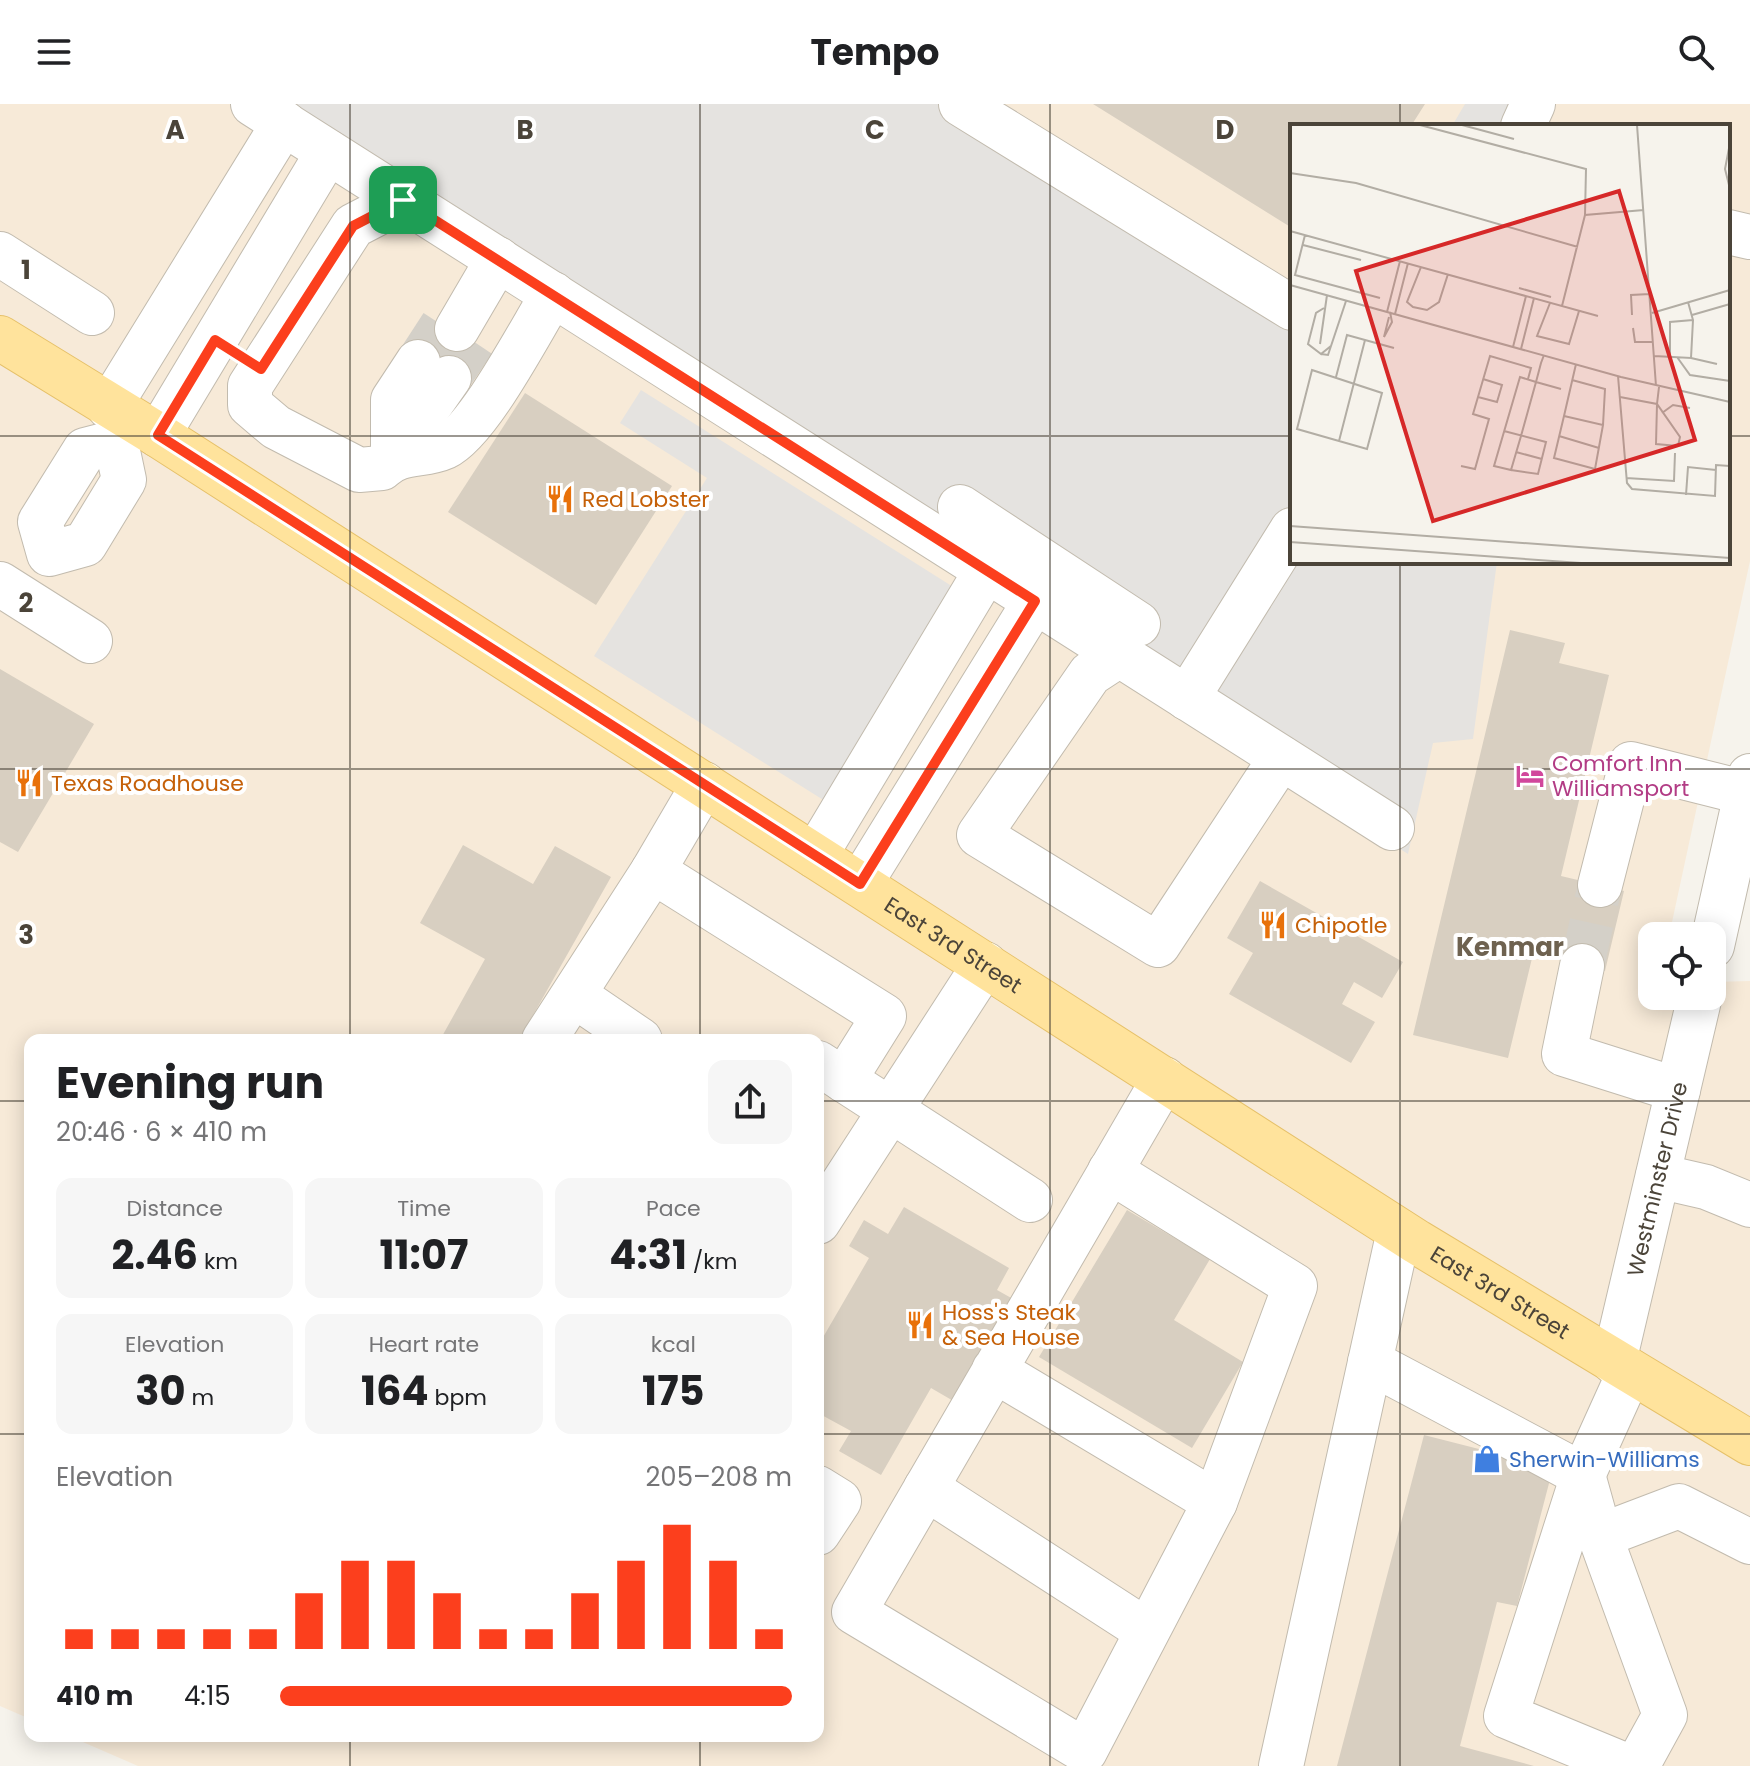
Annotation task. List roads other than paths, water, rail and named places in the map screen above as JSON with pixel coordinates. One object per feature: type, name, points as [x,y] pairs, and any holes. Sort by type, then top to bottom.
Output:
[{"type":"main road","name":"East 3rd Street","points":[[0,338],[128,425],[704,784],[1399,1231],[1750,1443]]},
{"type":"street","points":[[961,104],[1290,307]]},
{"type":"street","points":[[1524,124],[1533,104]]},
{"type":"street","points":[[128,425],[268,114],[403,200],[491,271],[553,294],[1035,601],[1129,640]]},
{"type":"street","points":[[90,641],[11,591],[49,554],[40,522],[85,450],[128,425],[215,340],[328,152]]},
{"type":"street","points":[[255,387],[353,226],[403,200]]},
{"type":"street","points":[[1730,232],[1750,237]]},
{"type":"street","points":[[0,254],[92,313]]},
{"type":"street","points":[[458,331],[456,302],[491,271]]},
{"type":"street","points":[[393,458],[446,446],[474,421],[553,294]]},
{"type":"street","points":[[215,340],[255,387],[276,427],[359,470],[382,468],[393,458],[432,369]]},
{"type":"street","points":[[960,507],[1129,640],[1187,698],[1392,828]]},
{"type":"street","points":[[1187,698],[1290,533]]},
{"type":"street","points":[[815,856],[986,571]]},
{"type":"street","points":[[860,884],[1035,601]]},
{"type":"street","points":[[1129,640],[1090,674],[979,835],[1158,945],[1281,758]]},
{"type":"street","points":[[1600,885],[1631,764],[1748,784],[1728,921]]},
{"type":"street","points":[[548,1034],[653,871],[704,784]]},
{"type":"street","points":[[653,871],[884,1016],[831,1072],[1030,1200]]},
{"type":"street","points":[[824,1213],[985,964]]},
{"type":"street","points":[[1582,966],[1564,1054],[1678,1090]]},
{"type":"street","points":[[574,995],[631,1034]]},
{"type":"street","name":"Westminster Drive","points":[[1627,1766],[1506,1716],[1583,1475],[1622,1367],[1658,1176],[1697,1010]]},
{"type":"street","points":[[1110,1171],[1295,1286],[1215,1502],[1085,1751],[854,1612],[994,1370],[1110,1171],[1164,1079]]},
{"type":"street","points":[[1658,1176],[1706,1187],[1750,1205]]},
{"type":"street","points":[[1281,1766],[1399,1231]]},
{"type":"street","points":[[1370,1362],[1583,1475],[1600,1536],[1665,1715],[1637,1766]]},
{"type":"street","points":[[994,1370],[1215,1502]]},
{"type":"street","points":[[926,1488],[1147,1631]]},
{"type":"street","points":[[824,1492],[839,1501],[824,1524]]},
{"type":"street","points":[[1600,1536],[1679,1506],[1750,1542]]},
{"type":"tunnel","points":[[418,362],[444,322]]},
{"type":"tunnel","points":[[449,378],[474,341]]},
{"type":"tunnel","points":[[1582,966],[1600,885]]},
{"type":"place","name":"Red Lobster","points":[[560,499]]},
{"type":"place","name":"Comfort Inn Williamsport","points":[[1530,776]]},
{"type":"place","name":"Texas Roadhouse","points":[[29,783]]},
{"type":"place","name":"Chipotle","points":[[1273,925]]},
{"type":"place","name":"Hoss's Steak & Sea House","points":[[920,1325]]},
{"type":"place","name":"Sherwin-Williams","points":[[1487,1459]]},
{"type":"district","name":"Kenmar","points":[[1510,947]]}]
